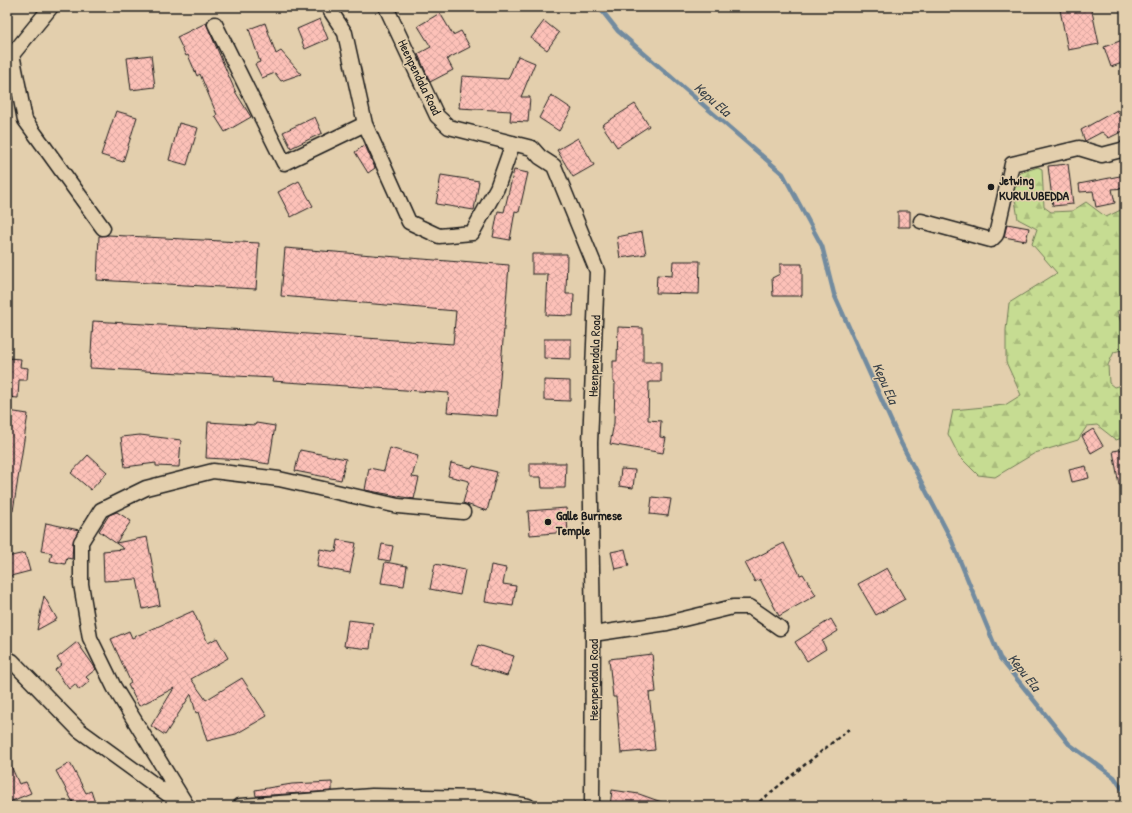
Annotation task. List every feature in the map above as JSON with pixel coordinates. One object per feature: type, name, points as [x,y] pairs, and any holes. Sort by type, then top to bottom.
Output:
[{"type":"street","points":[[51,7],[9,58],[25,120],[103,228]]},
{"type":"street","points":[[328,7],[345,33],[365,124],[410,222],[439,236],[472,233],[497,188],[513,143]]},
{"type":"street","name":"Heenpendala Road","points":[[386,7],[438,116],[449,127],[532,148],[540,157],[554,166],[597,271],[590,443],[593,634],[592,806]]},
{"type":"street","points":[[215,24],[284,163],[365,124]]},
{"type":"street","points":[[921,221],[991,240],[996,235],[1012,164],[1079,148],[1102,155],[1120,150]]},
{"type":"street","points":[[186,806],[114,687],[90,638],[81,584],[81,542],[101,510],[146,488],[213,471],[279,479],[398,506],[463,512]]},
{"type":"street","points":[[593,634],[666,623],[733,607],[750,607],[780,628]]},
{"type":"street","points":[[7,659],[12,661],[79,730],[186,806]]},
{"type":"street","points":[[240,806],[372,796],[481,798],[528,806]]},
{"type":"path","points":[[754,806],[849,729]]},
{"type":"green space","points":[[1038,167],[1042,169],[1044,207],[1051,212],[1072,211],[1086,202],[1106,217],[1125,208],[1125,309],[1117,311],[1125,333],[1125,349],[1114,352],[1108,365],[1109,383],[1114,387],[1125,384],[1125,437],[1116,440],[1097,425],[1087,426],[1078,440],[1035,453],[995,477],[978,475],[959,456],[948,434],[953,410],[1005,405],[1021,395],[1006,362],[1006,330],[1009,303],[1057,273],[1032,244],[1037,229],[1018,219],[1013,187],[1020,173]]},
{"type":"building","points":[[1073,7],[1091,7],[1099,44],[1068,50],[1060,10]]},
{"type":"building","points":[[440,13],[453,35],[461,31],[470,47],[447,59],[453,70],[430,82],[418,54],[431,47],[418,26]]},
{"type":"building","points":[[320,19],[328,39],[305,49],[297,29]]},
{"type":"building","points":[[544,21],[559,33],[547,50],[531,38]]},
{"type":"building","points":[[206,23],[236,93],[251,117],[225,132],[215,116],[217,115],[200,74],[197,76],[188,55],[186,56],[177,37]]},
{"type":"building","points":[[265,23],[276,54],[281,51],[301,74],[281,81],[275,73],[262,78],[255,64],[260,62],[249,29]]},
{"type":"building","points":[[1125,39],[1125,62],[1111,67],[1104,47]]},
{"type":"building","points":[[151,55],[155,87],[131,90],[127,58]]},
{"type":"building","points":[[518,56],[535,63],[521,97],[530,97],[528,122],[510,121],[511,111],[459,108],[462,76],[508,79]]},
{"type":"building","points":[[551,95],[572,109],[559,131],[539,118]]},
{"type":"building","points":[[635,104],[649,126],[617,147],[602,125]]},
{"type":"building","points":[[1117,110],[1125,124],[1125,130],[1109,138],[1102,132],[1085,141],[1081,130]]},
{"type":"building","points":[[116,111],[137,117],[123,162],[101,155]]},
{"type":"building","points":[[315,117],[322,133],[291,148],[283,132]]},
{"type":"building","points":[[179,123],[198,128],[187,165],[169,160]]},
{"type":"building","points":[[578,138],[594,165],[573,177],[557,150]]},
{"type":"building","points":[[365,145],[375,168],[368,173],[355,152]]},
{"type":"building","points":[[1068,164],[1073,204],[1053,206],[1048,166]]},
{"type":"building","points":[[514,170],[528,173],[519,212],[515,211],[510,240],[493,237],[498,211],[504,212]]},
{"type":"building","points":[[441,175],[479,181],[474,210],[436,204]]},
{"type":"building","points":[[1125,175],[1125,188],[1112,189],[1115,203],[1096,207],[1093,191],[1080,192],[1079,184]]},
{"type":"building","points":[[299,181],[313,206],[291,217],[278,192]]},
{"type":"building","points":[[898,211],[910,211],[910,227],[898,227]]},
{"type":"building","points":[[1007,224],[1029,228],[1026,241],[1004,237]]},
{"type":"building","points":[[642,232],[646,254],[620,258],[617,237]]},
{"type":"building","points":[[108,235],[259,243],[256,289],[97,280],[99,236]]},
{"type":"building","points":[[285,248],[509,265],[497,416],[447,412],[449,393],[272,381],[273,378],[90,368],[93,321],[453,344],[456,311],[281,296]]},
{"type":"building","points":[[532,254],[567,254],[566,294],[574,294],[573,316],[546,315],[548,274],[532,274]]},
{"type":"building","points":[[673,261],[700,261],[699,294],[656,293],[657,275],[672,276]]},
{"type":"building","points":[[780,264],[802,264],[802,296],[773,296],[772,278],[780,274]]},
{"type":"building","points":[[618,327],[643,328],[643,362],[661,362],[661,382],[649,382],[648,420],[661,421],[660,437],[666,438],[663,453],[610,444],[614,423],[615,382],[613,382],[613,361],[617,361]]},
{"type":"building","points":[[544,339],[571,339],[571,359],[544,358]]},
{"type":"building","points":[[7,358],[21,359],[20,367],[28,368],[27,380],[19,380],[18,398],[7,397]]},
{"type":"building","points":[[544,380],[570,381],[570,401],[544,400]]},
{"type":"building","points":[[8,411],[28,414],[13,511],[7,510]]},
{"type":"building","points":[[208,422],[255,425],[256,423],[275,426],[269,464],[243,460],[206,458]]},
{"type":"building","points":[[1093,429],[1103,446],[1091,453],[1082,436]]},
{"type":"building","points":[[140,435],[181,440],[179,467],[156,466],[156,463],[125,467],[121,437]]},
{"type":"building","points":[[390,448],[418,456],[412,477],[419,478],[414,499],[365,490],[369,468],[384,471]]},
{"type":"building","points":[[1125,449],[1125,484],[1119,485],[1113,451]]},
{"type":"building","points":[[300,450],[346,459],[341,480],[295,471]]},
{"type":"building","points":[[88,455],[107,472],[91,490],[71,473]]},
{"type":"building","points":[[451,463],[472,468],[473,466],[497,472],[487,511],[463,503],[469,481],[448,476]]},
{"type":"building","points":[[530,463],[566,463],[565,488],[542,488],[541,477],[530,477]]},
{"type":"building","points":[[1086,466],[1089,478],[1072,482],[1069,470]]},
{"type":"building","points":[[621,469],[635,470],[633,488],[619,486]]},
{"type":"building","points":[[652,497],[671,499],[668,516],[650,514]]},
{"type":"building","name":"Galle Burmese Temple","points":[[566,508],[568,532],[530,535],[528,511]]},
{"type":"building","points":[[117,512],[131,521],[116,543],[147,537],[160,605],[143,609],[137,579],[104,581],[103,551],[124,549],[99,531],[109,515]]},
{"type":"building","points":[[46,523],[79,530],[73,542],[72,559],[67,558],[65,564],[50,561],[52,553],[41,551]]},
{"type":"building","points":[[338,540],[356,543],[350,573],[317,567],[320,549],[336,552]]},
{"type":"building","points":[[784,543],[800,575],[803,574],[816,595],[779,616],[760,579],[755,582],[745,563]]},
{"type":"building","points":[[382,544],[393,546],[390,561],[379,559]]},
{"type":"building","points":[[625,549],[629,566],[615,569],[611,552]]},
{"type":"building","points":[[25,553],[30,571],[7,577],[7,557]]},
{"type":"building","points":[[385,562],[407,566],[404,586],[381,583]]},
{"type":"building","points":[[435,564],[465,570],[460,595],[430,589]]},
{"type":"building","points":[[491,565],[506,568],[503,584],[516,586],[513,606],[485,602]]},
{"type":"building","points":[[887,568],[905,599],[876,615],[858,584]]},
{"type":"building","points":[[44,596],[57,619],[37,630]]},
{"type":"building","points":[[193,611],[208,643],[217,638],[228,658],[191,679],[206,700],[242,678],[267,716],[236,734],[207,741],[198,712],[196,713],[191,694],[165,735],[151,726],[174,688],[139,706],[128,685],[131,683],[111,639],[129,631],[132,638]]},
{"type":"building","points":[[831,619],[838,631],[822,641],[826,649],[807,661],[795,642]]},
{"type":"building","points":[[348,620],[373,623],[370,649],[344,646]]},
{"type":"building","points":[[77,642],[96,669],[86,677],[90,681],[79,690],[75,684],[69,689],[55,670],[62,664],[57,658]]},
{"type":"building","points":[[478,645],[514,656],[507,676],[471,665]]},
{"type":"building","points":[[652,654],[656,692],[649,693],[655,750],[621,753],[616,697],[613,697],[609,659]]},
{"type":"building","points":[[7,757],[19,784],[26,782],[31,793],[7,803]]},
{"type":"building","points":[[70,763],[86,793],[91,791],[96,806],[75,806],[56,771]]},
{"type":"building","points":[[332,782],[332,791],[256,796],[255,790],[292,784]]},
{"type":"building","points":[[612,790],[639,794],[667,804],[667,806],[610,806]]},
{"type":"waterway","name":"Kepu Ela","points":[[599,7],[618,31],[783,174],[822,246],[834,294],[901,443],[951,539],[1000,658],[1069,744],[1114,777],[1125,793]]},
{"type":"place","name":"Jetwing KURULUBEDDA","points":[[991,187]]},
{"type":"place","name":"Galle Burmese Temple","points":[[548,522]]}]
